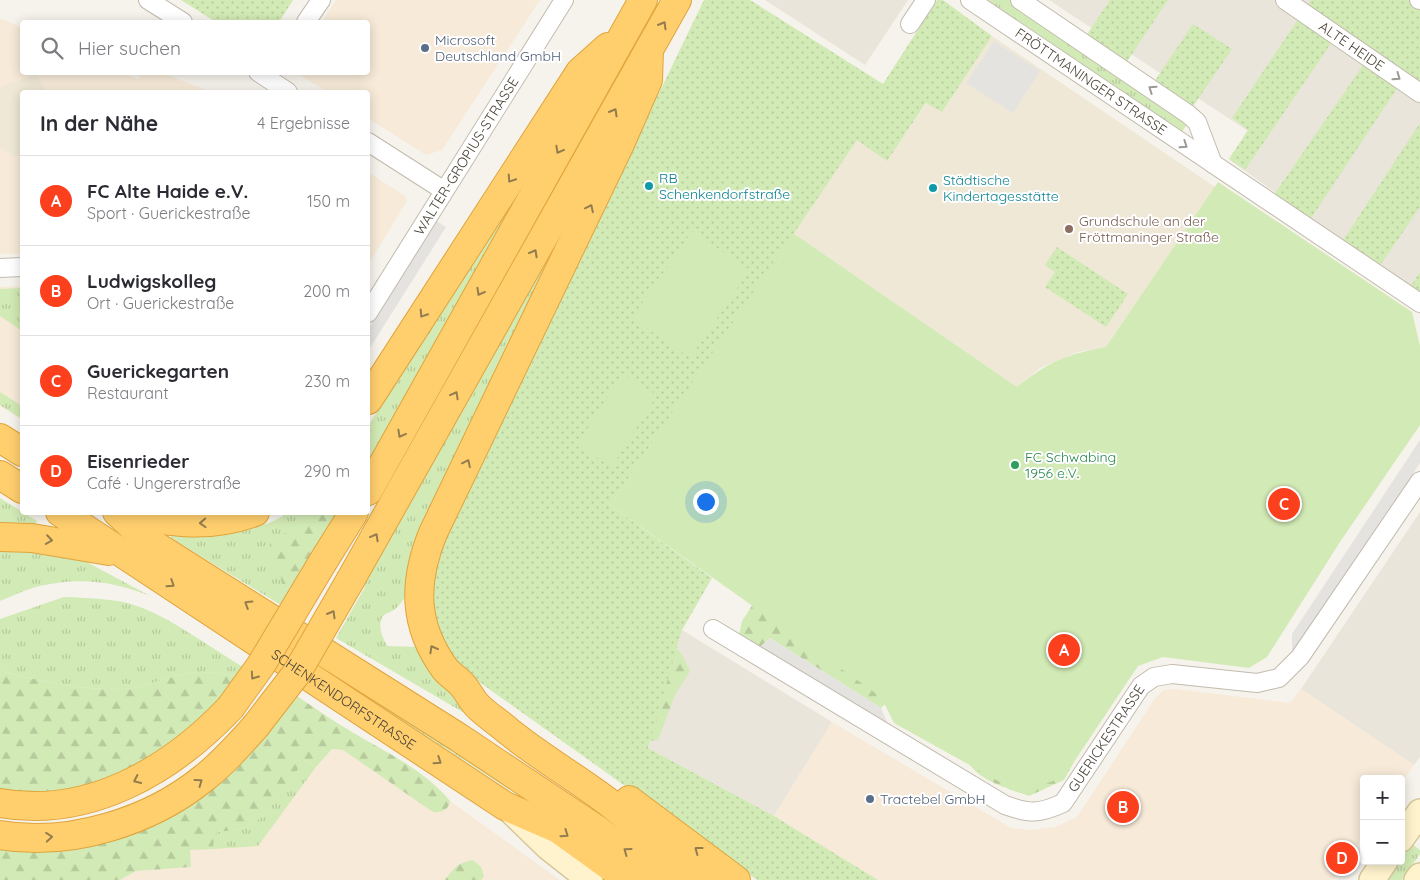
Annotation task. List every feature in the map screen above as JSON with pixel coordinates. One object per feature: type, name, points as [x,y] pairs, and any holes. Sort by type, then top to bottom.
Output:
[{"type":"highway","points":[[370,487],[643,0]]},
{"type":"highway","points":[[0,835],[22,838],[73,834],[99,830],[138,816],[175,798],[204,779],[227,759],[256,727],[296,674],[352,580],[677,0]]},
{"type":"highway","points":[[370,397],[580,72],[625,31]]},
{"type":"highway","points":[[649,50],[648,80],[620,144],[427,548],[420,581],[419,598],[425,635],[447,671],[464,687],[476,704],[515,737],[632,820],[650,840],[702,880]]},
{"type":"highway","points":[[0,438],[20,451]]},
{"type":"highway","name":"SCHENKENDORFSTRASSE","points":[[65,515],[505,806],[558,829],[629,880]]},
{"type":"highway","name":"SCHENKENDORFSTRASSE","points":[[120,515],[148,541],[334,657],[519,776],[666,880]]},
{"type":"highway","points":[[138,515],[184,524],[210,524],[247,515]]},
{"type":"highway","points":[[0,803],[29,806],[54,805],[89,798],[121,788],[149,774],[181,753],[230,708],[262,665],[352,515]]},
{"type":"highway","points":[[0,537],[60,541],[130,557]]},
{"type":"highway","points":[[334,657],[381,670],[478,729],[627,829],[650,840]]},
{"type":"highway","points":[[464,687],[484,696],[527,726],[736,880]]},
{"type":"main road","points":[[505,806],[548,847],[590,880]]},
{"type":"main road","points":[[1405,833],[1420,812]]},
{"type":"main road","points":[[1372,880],[1383,865]]},
{"type":"main road","points":[[1417,880],[1420,876]]},
{"type":"street","points":[[148,0],[180,20]]},
{"type":"street","points":[[307,20],[321,0]]},
{"type":"street","name":"WALTER-GROPIUS-STRASSE","points":[[370,310],[443,190],[564,0]]},
{"type":"street","points":[[910,24],[926,0]]},
{"type":"street","name":"FRÖTTMANINGER STRASSE","points":[[970,0],[1420,303]]},
{"type":"street","name":"FRÖTTMANINGER STRASSE","points":[[1020,0],[1188,114],[1197,122],[1213,164]]},
{"type":"street","name":"ALTE HEIDE","points":[[1284,0],[1420,93]]},
{"type":"street","points":[[267,80],[284,90]]},
{"type":"street","points":[[370,143],[443,190]]},
{"type":"street","points":[[0,268],[20,267]]},
{"type":"street","name":"GUERICKESTRASSE","points":[[713,629],[1005,805],[1023,812],[1043,812],[1063,803],[1141,686],[1154,677],[1172,674],[1257,683],[1279,678],[1300,657],[1420,480]]},
{"type":"shaded area","name":"Microsoft Deutschland GmbH","points":[[336,0],[540,0],[442,150],[426,155],[370,119],[370,90],[325,90],[300,75],[370,75],[370,20],[323,20]]},
{"type":"shaded area","points":[[765,0],[908,0],[865,65]]},
{"type":"shaded area","points":[[1049,0],[1420,0],[1420,297],[1230,160],[1248,131]]},
{"type":"shaded area","points":[[0,18],[20,27],[20,75],[127,75],[138,79],[140,75],[168,75],[205,90],[20,90],[20,254],[0,254]]},
{"type":"shaded area","name":"Grundschule an der Fröttmaninger Straße","points":[[992,36],[1215,187],[1106,347],[1078,352],[1040,368],[1017,387],[793,233],[857,139],[887,160],[927,103],[942,112]]},
{"type":"shaded area","points":[[994,41],[1040,71],[1013,113],[966,83]]},
{"type":"shaded area","points":[[36,75],[46,90],[20,90],[20,155],[13,156],[0,146],[0,87]]},
{"type":"shaded area","points":[[370,173],[405,196],[407,201],[370,262]]},
{"type":"shaded area","points":[[436,221],[446,227],[370,348],[370,326]]},
{"type":"shaded area","points":[[20,286],[20,419],[0,406],[0,287]]},
{"type":"shaded area","points":[[1420,440],[1420,463],[1292,655],[1292,634]]},
{"type":"shaded area","points":[[1420,512],[1420,757],[1414,765],[1301,689]]},
{"type":"shaded area","points":[[682,630],[832,722],[774,816],[648,748]]},
{"type":"shaded area","points":[[770,638],[881,708],[889,727],[760,647]]},
{"type":"shaded area","points":[[1176,689],[1290,703],[1301,689],[1414,765],[1405,778],[1405,775],[1360,775],[1360,842],[1333,880],[878,880],[774,816],[832,722],[1011,828],[1029,830],[1055,827],[1077,817],[1156,697],[1164,690]]},
{"type":"shaded area","points":[[332,749],[343,750],[449,804],[450,801],[560,880],[120,880],[136,871],[191,867],[190,850],[213,833],[243,828],[305,760],[316,767]]},
{"type":"green space","points":[[181,0],[293,0],[280,20],[213,20]]},
{"type":"green space","points":[[704,0],[750,0],[883,84],[937,0],[943,0],[992,36],[942,112],[926,103],[887,161],[857,140],[610,505],[712,578],[682,630],[648,748],[774,816],[878,880],[757,880],[468,674],[444,646],[434,621],[433,580],[438,559],[453,519]]},
{"type":"green space","points":[[988,0],[1011,0],[1189,121],[1182,132]]},
{"type":"green space","points":[[1110,0],[1168,0],[1122,69],[1082,42]]},
{"type":"green space","points":[[1311,0],[1420,0],[1420,93],[1402,81],[1306,226],[1269,202],[1368,58],[1336,36],[1245,170],[1229,159],[1248,130],[1232,118]]},
{"type":"green space","points":[[1193,24],[1232,49],[1188,114],[1150,88]]},
{"type":"green space","points":[[1420,123],[1420,207],[1375,273],[1338,248]]},
{"type":"green space","points":[[541,154],[370,463],[370,423]]},
{"type":"green space","points":[[600,159],[407,595],[394,610],[383,616],[380,623],[382,636],[388,646],[418,647],[478,721],[336,638],[365,587],[361,584],[422,482]]},
{"type":"green space","name":"FC Schwabing 1956 e.V.","points":[[1218,182],[1412,312],[1420,346],[1420,425],[1340,542],[1267,657],[1249,668],[1163,657],[1138,666],[1064,777],[1020,793],[894,723],[881,697],[610,505],[793,233],[1017,387],[1038,371],[1058,360],[1106,347]]},
{"type":"green space","points":[[692,231],[750,270],[690,358],[632,318]]},
{"type":"green space","points":[[1057,247],[1128,294],[1106,327],[1045,287],[1055,272],[1045,265]]},
{"type":"green space","points":[[1420,272],[1420,303],[1406,293]]},
{"type":"green space","points":[[20,288],[20,330],[0,316],[0,289]]},
{"type":"green space","points":[[622,373],[657,395],[612,467],[577,445]]},
{"type":"green space","points":[[0,392],[20,405],[20,418],[0,405]]},
{"type":"green space","points":[[0,498],[20,510],[20,515],[27,515],[37,521],[36,524],[0,523]]},
{"type":"green space","points":[[284,515],[341,515],[284,607],[171,538],[171,534],[231,533],[274,521]]},
{"type":"green space","points":[[308,515],[341,515],[293,592],[282,585],[280,570],[269,561],[270,540],[287,532]]},
{"type":"green space","points":[[0,545],[85,561],[150,596],[123,587],[82,581],[54,583],[35,587],[0,601]]},
{"type":"green space","points":[[64,597],[110,600],[137,606],[178,626],[245,668],[238,676],[194,672],[125,689],[62,684],[0,671],[0,619]]},
{"type":"green space","points":[[755,601],[889,700],[881,708],[770,638],[760,647],[739,635],[742,621]]},
{"type":"green space","points":[[667,640],[681,653],[690,671],[675,695],[658,740],[648,741]]},
{"type":"green space","points":[[321,661],[650,880],[642,880],[501,784],[317,666]]},
{"type":"green space","points":[[0,671],[62,684],[109,689],[133,688],[194,672],[238,676],[217,705],[178,748],[85,792],[0,797]]},
{"type":"green space","points":[[297,696],[417,771],[450,801],[448,807],[439,812],[433,812],[343,750],[332,749],[316,767],[305,760],[262,817],[243,828],[214,833],[213,849],[190,850],[191,867],[136,871],[120,880],[0,880],[0,848],[65,847],[265,732],[268,733]]},
{"type":"green space","points":[[1068,753],[1074,762],[1064,780],[1029,796],[984,778],[970,766],[966,758]]},
{"type":"green space","points":[[305,760],[316,767],[258,846],[213,849],[213,833],[243,828],[262,817]]},
{"type":"green space","points":[[1412,844],[1420,850],[1420,854],[1402,880],[1387,880],[1397,865],[1405,865],[1405,854]]},
{"type":"green space","points":[[473,860],[481,867],[484,876],[481,880],[445,880],[456,867]]},
{"type":"place","name":"Microsoft Deutschland GmbH","points":[[425,48]]},
{"type":"place","name":"RB Schenkendorfstraße","points":[[649,186]]},
{"type":"place","name":"Städtische Kindertagesstätte","points":[[933,188]]},
{"type":"place","name":"Grundschule an der Fröttmaninger Straße","points":[[1069,229]]},
{"type":"place","name":"FC Schwabing 1956 e.V.","points":[[1015,465]]},
{"type":"place","name":"Guerickegarten","points":[[1284,504]]},
{"type":"place","name":"FC Alte Haide e.V.","points":[[1064,650]]},
{"type":"place","name":"Tractebel GmbH","points":[[870,799]]},
{"type":"place","name":"Ludwigskolleg","points":[[1123,807]]},
{"type":"place","name":"Eisenrieder","points":[[1342,858]]}]
